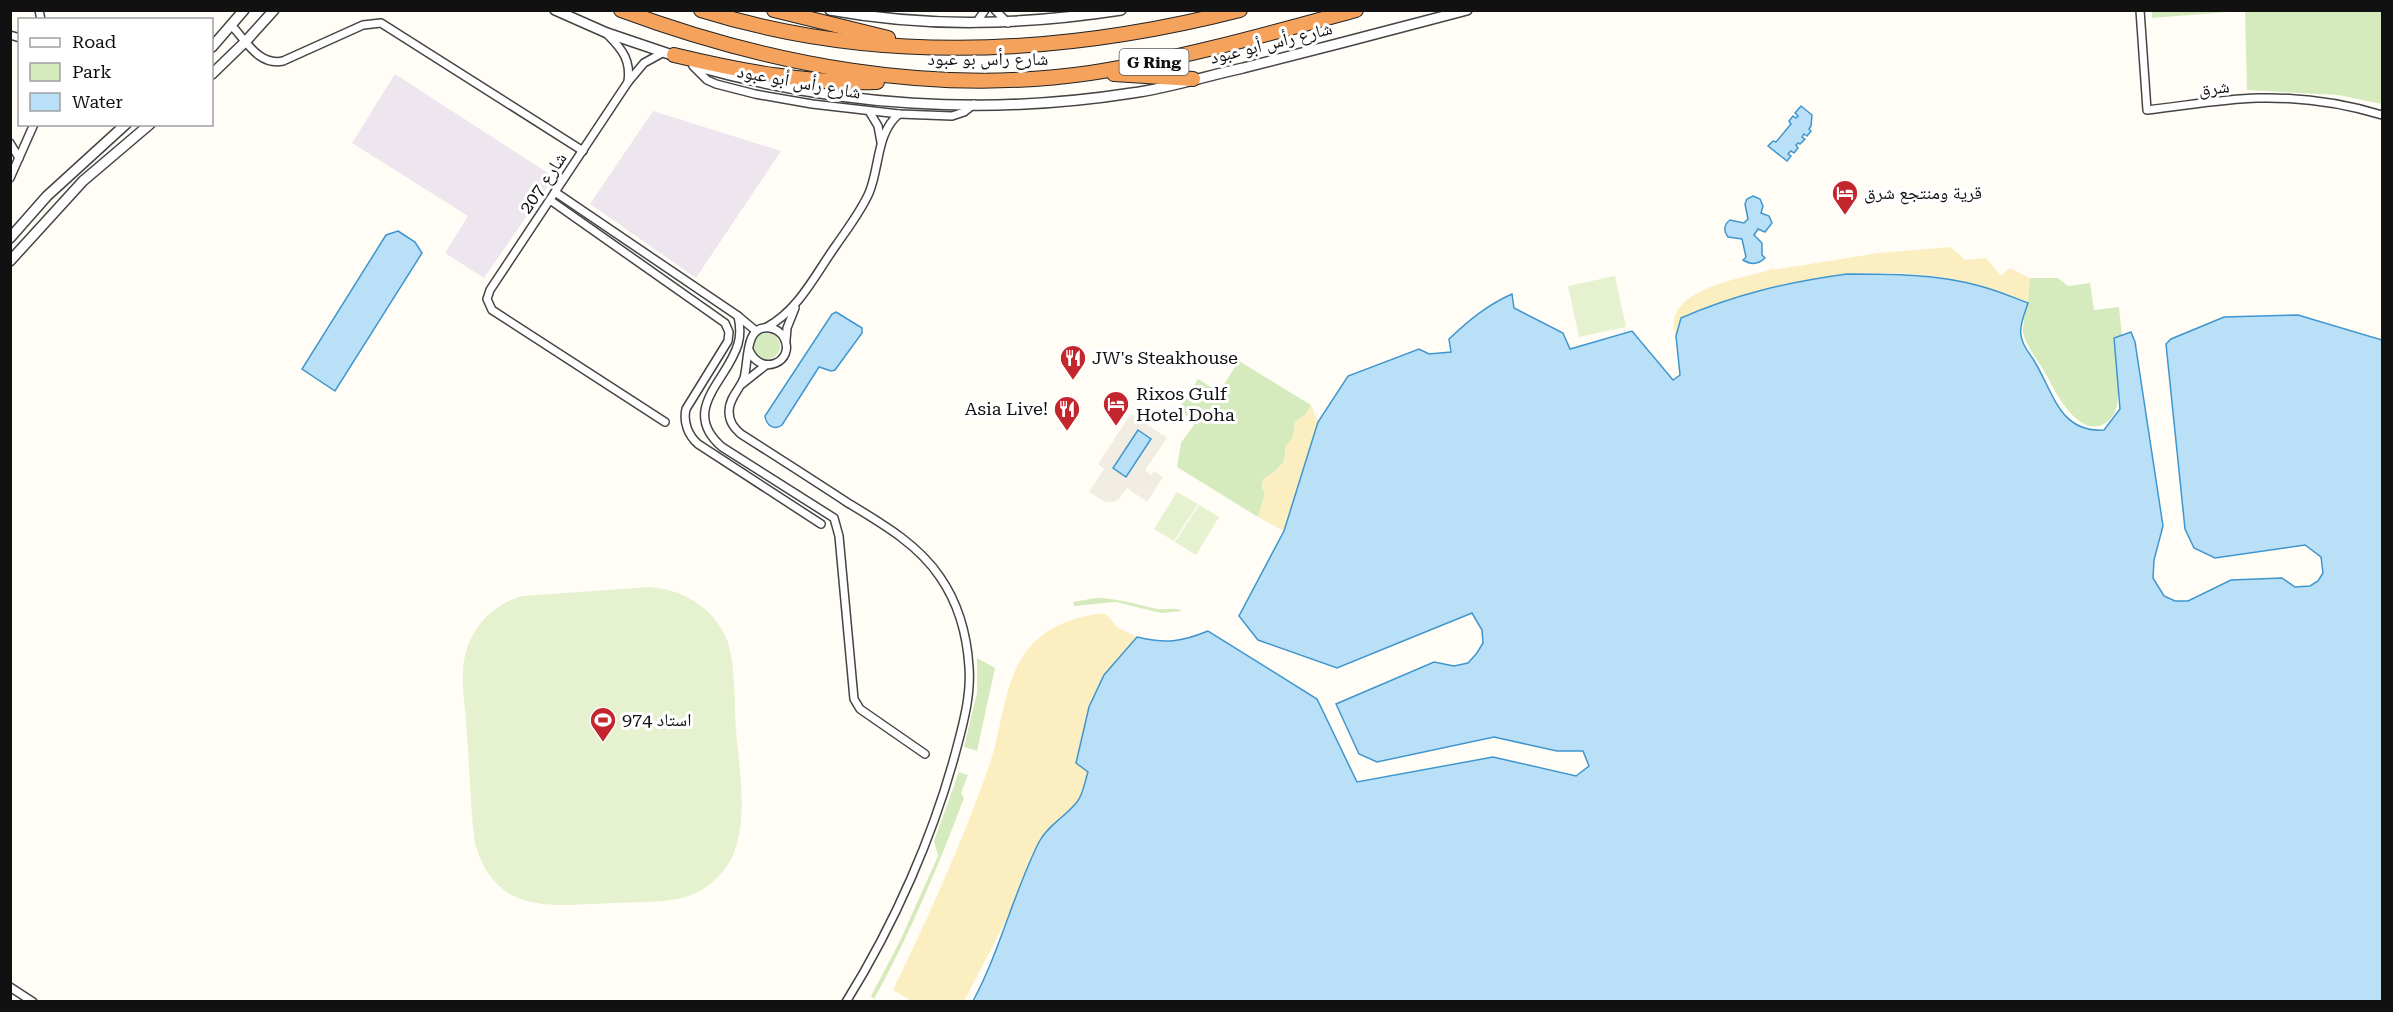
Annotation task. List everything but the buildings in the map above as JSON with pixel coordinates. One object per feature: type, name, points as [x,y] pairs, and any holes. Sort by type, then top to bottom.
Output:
[{"type":"highway","name":"شارع رأس بو عبود","points":[[621,10],[710,40],[824,66],[867,73],[946,79],[1005,80],[1088,73],[1189,54],[1356,10]]},
{"type":"highway","name":"شارع رأس بو عبود","points":[[701,10],[745,23],[846,42],[937,48],[1003,48],[1078,42],[1154,30],[1240,10]]},
{"type":"highway","points":[[774,10],[855,31],[937,48]]},
{"type":"highway","points":[[669,54],[775,76],[867,82],[946,79]]},
{"type":"highway","points":[[1088,73],[1193,79]]},
{"type":"street","points":[[213,46],[244,10]]},
{"type":"street","points":[[213,73],[274,10]]},
{"type":"street","name":"شارع رأس أبو عبود","points":[[555,10],[607,33],[669,54],[693,66],[770,85],[854,99],[914,104],[1035,103],[1133,93],[1467,10]]},
{"type":"street","points":[[830,10],[887,18],[976,24],[1008,23],[1121,10]]},
{"type":"street","points":[[976,24],[985,10]]},
{"type":"street","points":[[995,10],[1008,23]]},
{"type":"street","name":"شرق","points":[[2140,10],[2147,110],[2257,98],[2337,104],[2382,115]]},
{"type":"street","points":[[232,26],[258,55],[272,63],[283,61],[363,25],[381,23],[583,151]]},
{"type":"street","name":"شارع رأس أبو عبود","points":[[607,33],[627,58],[628,82]]},
{"type":"street","points":[[628,82],[644,63],[669,54]]},
{"type":"street","name":"شارع رأس أبو عبود","points":[[693,66],[706,80],[746,92],[812,104],[900,114],[952,116],[974,104]]},
{"type":"street","name":"شارع 207","points":[[628,82],[490,290],[488,302],[492,310],[665,422]]},
{"type":"street","points":[[869,111],[878,126],[881,142]]},
{"type":"street","points":[[740,331],[754,334],[780,320],[797,303],[868,196],[875,177],[881,142],[888,125],[900,114]]},
{"type":"street","points":[[10,178],[33,126]]},
{"type":"street","points":[[10,238],[47,196],[124,126]]},
{"type":"street","points":[[10,261],[83,181],[148,126]]},
{"type":"street","points":[[10,143],[19,158]]},
{"type":"street","points":[[555,192],[738,316],[754,334]]},
{"type":"street","points":[[550,201],[725,323],[729,332],[728,341],[688,404],[684,418],[694,441],[821,524]]},
{"type":"street","points":[[740,386],[766,365],[778,362],[782,358],[787,346],[787,328],[797,303]]},
{"type":"street","points":[[738,316],[740,331],[736,350],[706,402],[705,421],[709,433],[722,447],[834,518],[839,536],[854,699],[860,709],[925,754]]},
{"type":"street","points":[[767,327],[778,330],[786,340]]},
{"type":"street","points":[[754,334],[746,369],[740,386],[730,402],[730,420],[734,428],[882,525],[921,554],[940,576],[961,619],[966,640],[969,668],[967,699],[942,800],[888,926],[846,1002]]},
{"type":"street","points":[[749,350],[752,358],[766,365]]},
{"type":"street","points":[[10,987],[33,1002]]},
{"type":"shaded area","points":[[395,74],[554,177],[484,278],[445,253],[468,216],[352,143]]},
{"type":"shaded area","points":[[653,111],[781,151],[696,278],[590,204]]},
{"type":"shaded area","points":[[1131,414],[1167,438],[1145,470],[1151,475],[1154,471],[1163,477],[1147,502],[1127,488],[1119,499],[1113,502],[1105,502],[1089,492],[1104,469],[1098,464]],"holes":[[[1138,430],[1151,439],[1125,476],[1113,468]]]},
{"type":"green space","points":[[2152,10],[2241,10],[2241,11],[2152,18]]},
{"type":"green space","points":[[2245,11],[2382,11],[2382,104],[2338,95],[2247,90]]},
{"type":"green space","points":[[1615,276],[1626,327],[1579,337],[1568,286]]},
{"type":"green space","points":[[2030,278],[2058,278],[2068,286],[2090,283],[2094,310],[2119,307],[2122,337],[2114,338],[2118,386],[2117,405],[2112,417],[2103,424],[2089,426],[2072,415],[2026,343],[2023,329]]},
{"type":"green space","points":[[767,333],[776,337],[780,346],[776,355],[767,359],[758,355],[754,346],[758,337]]},
{"type":"green space","points":[[1239,361],[1311,405],[1307,413],[1295,422],[1293,438],[1286,446],[1284,462],[1262,485],[1265,494],[1258,517],[1177,467],[1181,443],[1196,422],[1178,410],[1198,379],[1219,392]]},
{"type":"green space","points":[[1177,492],[1198,504],[1174,541],[1154,529]]},
{"type":"green space","points":[[1199,505],[1219,517],[1196,555],[1175,542]]},
{"type":"green space","name":"استاد 974","points":[[649,587],[675,592],[697,603],[715,619],[728,642],[734,675],[742,803],[735,850],[724,870],[708,886],[674,900],[567,905],[528,901],[511,894],[496,883],[484,866],[475,843],[463,680],[464,658],[471,639],[488,615],[522,596]]},
{"type":"green space","points":[[1096,598],[1182,611],[1161,613],[1116,602],[1074,606],[1073,602]]},
{"type":"green space","points":[[977,658],[995,668],[977,751],[964,747],[977,693]]},
{"type":"green space","points":[[959,772],[968,775],[961,793],[964,798],[923,900],[874,999],[871,996],[900,941],[938,856],[934,841]]},
{"type":"sand","points":[[1951,247],[1965,260],[1986,258],[2001,276],[2010,268],[2030,278],[2028,303],[1987,288],[1944,278],[1867,273],[1829,276],[1753,292],[1681,318],[1676,336],[1674,321],[1679,308],[1690,298],[1721,283],[1771,268],[1774,270],[1878,253]]},
{"type":"sand","points":[[1311,405],[1318,422],[1284,531],[1258,517],[1265,494],[1262,480],[1284,462],[1286,446],[1293,437],[1295,422],[1307,413]]},
{"type":"sand","points":[[1106,614],[1117,627],[1137,637],[1104,675],[1089,772],[1079,801],[1060,817],[964,1001],[912,1001],[893,990],[969,821],[990,763],[1009,688],[1020,660],[1043,634],[1051,629],[1078,618]]},
{"type":"water","points":[[1801,106],[1812,115],[1809,129],[1811,131],[1807,136],[1804,134],[1802,137],[1805,139],[1796,145],[1798,148],[1794,153],[1791,151],[1788,154],[1791,156],[1787,161],[1768,146],[1773,141],[1776,142],[1791,124],[1789,121],[1793,116],[1796,118],[1798,116],[1795,113]]},
{"type":"water","points":[[1753,196],[1760,199],[1763,206],[1761,213],[1769,216],[1772,223],[1765,232],[1758,229],[1754,235],[1762,243],[1762,255],[1765,258],[1758,263],[1743,260],[1746,257],[1742,239],[1728,237],[1725,232],[1726,224],[1730,220],[1744,223],[1748,219],[1745,204],[1747,199]]},
{"type":"water","points":[[398,231],[415,242],[422,253],[335,391],[302,369],[386,235]]},
{"type":"water","points":[[1847,274],[1947,279],[1986,288],[2028,303],[2021,327],[2023,343],[2061,410],[2068,419],[2089,429],[2104,430],[2120,409],[2114,338],[2131,332],[2135,342],[2163,526],[2154,560],[2153,578],[2164,596],[2175,601],[2188,601],[2231,580],[2282,578],[2295,587],[2310,586],[2318,581],[2323,573],[2321,557],[2305,545],[2215,558],[2194,548],[2185,529],[2166,344],[2171,339],[2224,317],[2298,315],[2382,340],[2382,1001],[973,1001],[983,982],[1039,842],[1081,796],[1088,772],[1076,763],[1089,707],[1104,675],[1137,637],[1173,641],[1208,631],[1317,699],[1357,782],[1493,757],[1576,776],[1589,766],[1583,751],[1557,751],[1494,737],[1377,762],[1359,754],[1336,704],[1434,662],[1454,666],[1468,663],[1483,643],[1482,630],[1472,613],[1337,668],[1258,640],[1239,616],[1284,531],[1318,422],[1348,376],[1419,349],[1429,354],[1451,352],[1449,339],[1478,314],[1512,294],[1514,308],[1563,333],[1570,349],[1632,331],[1673,380],[1680,375],[1676,336],[1681,318],[1762,290]]},
{"type":"water","points":[[836,312],[862,328],[862,333],[835,370],[819,367],[782,425],[771,426],[765,416],[832,314]]},
{"type":"water","points":[[1138,430],[1151,439],[1126,477],[1113,468]]},
{"type":"place","name":"قرية ومنتجع شرق","points":[[1845,216]]},
{"type":"place","name":"JW's Steakhouse","points":[[1073,381]]},
{"type":"place","name":"Rixos Gulf Hotel Doha","points":[[1116,427]]},
{"type":"place","name":"Asia Live!","points":[[1067,432]]},
{"type":"place","name":"استاد 974","points":[[603,743]]}]
